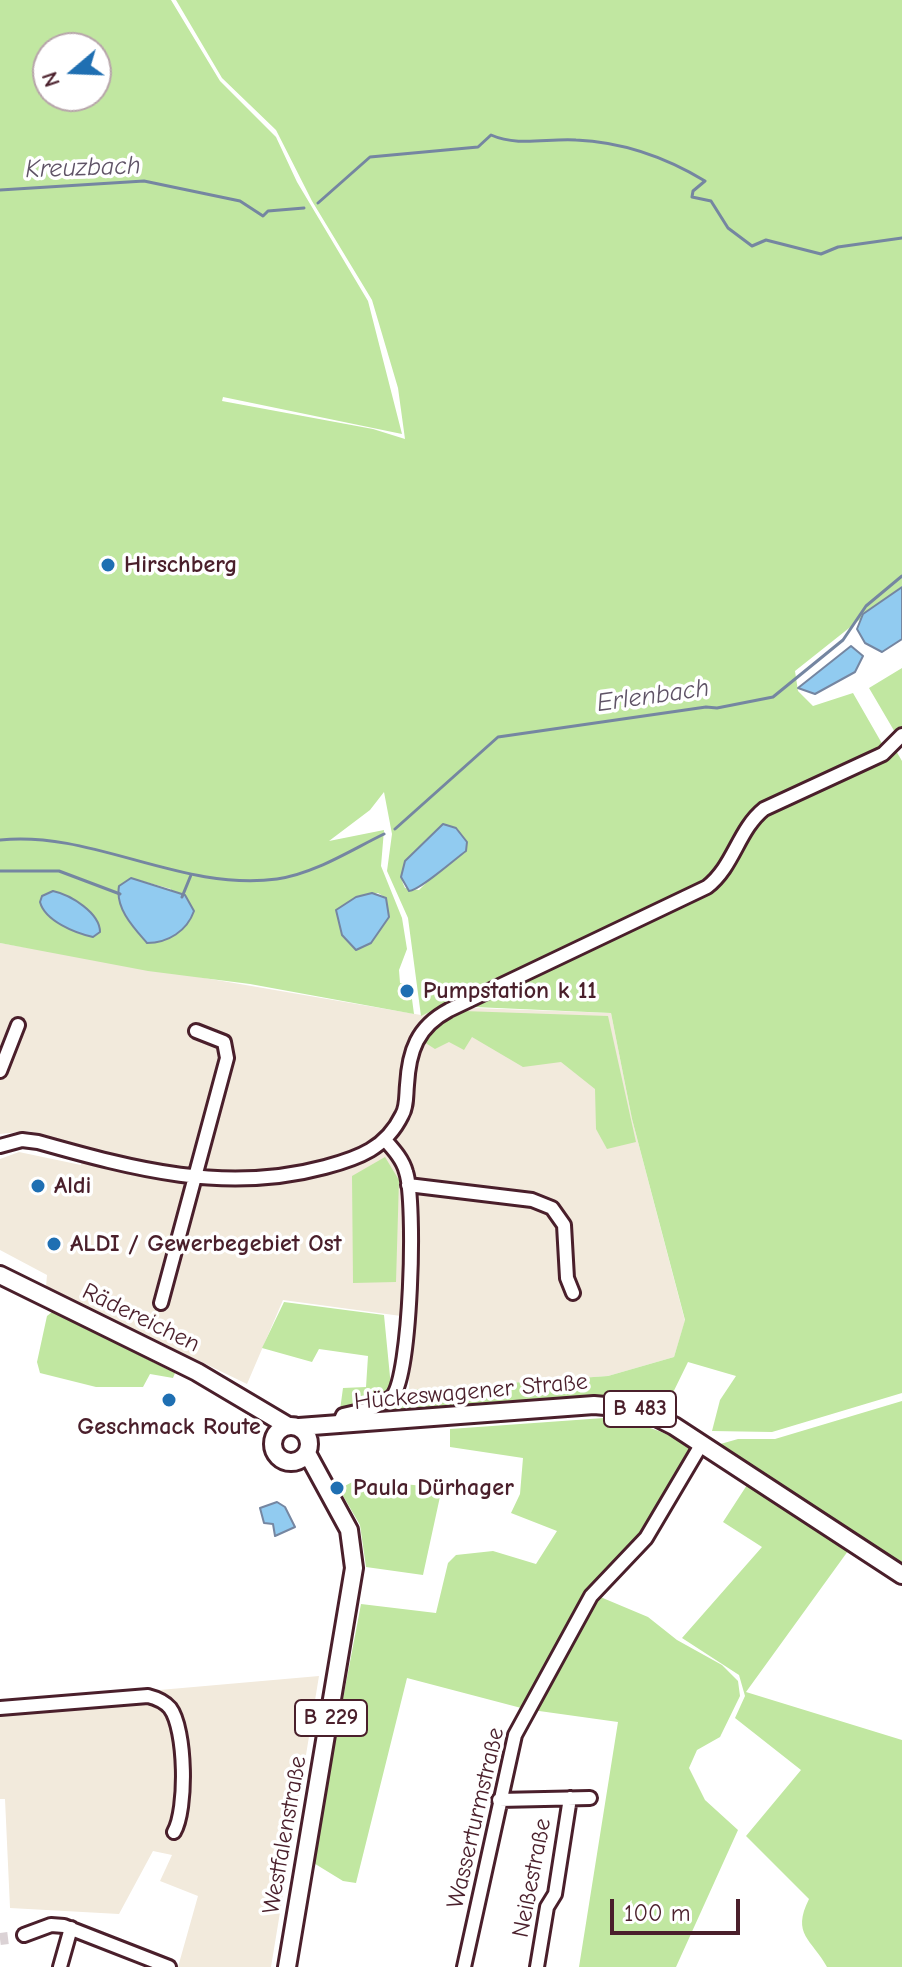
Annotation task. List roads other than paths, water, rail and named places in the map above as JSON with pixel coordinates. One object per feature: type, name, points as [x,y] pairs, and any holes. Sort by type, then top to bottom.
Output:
[{"type":"main road","name":"Rädereichen","points":[[0,1275],[197,1372],[257,1409],[295,1441]]},
{"type":"main road","name":"Hückeswagener Straße","points":[[295,1441],[335,1427],[619,1405],[652,1414],[902,1575]]},
{"type":"main road","name":"Westfalenstraße","points":[[287,1967],[354,1568],[349,1530],[295,1441]]},
{"type":"street","points":[[0,1146],[14,1141],[38,1142],[148,1171],[194,1179],[247,1179],[301,1173],[350,1160],[386,1141],[403,1115],[410,1055],[424,1028],[442,1014],[707,887],[723,872],[750,823],[764,809],[883,754],[902,735]]},
{"type":"street","points":[[0,1071],[18,1025]]},
{"type":"street","points":[[161,1303],[228,1052],[219,1039],[196,1031]]},
{"type":"street","points":[[335,1427],[343,1415],[383,1404],[398,1387],[411,1259],[408,1185],[401,1160],[386,1141]]},
{"type":"street","points":[[408,1185],[532,1200],[552,1208],[564,1225],[567,1278],[573,1293]]},
{"type":"street","name":"Wasserturmstraße","points":[[464,1967],[515,1735],[591,1596],[646,1538],[701,1445]]},
{"type":"street","points":[[0,1708],[148,1696],[158,1699],[169,1707],[178,1731],[183,1809],[174,1832]]},
{"type":"street","name":"Neißestraße","points":[[537,1967],[547,1907],[555,1894],[570,1798]]},
{"type":"street","points":[[499,1800],[590,1798]]},
{"type":"street","points":[[24,1935],[51,1925],[71,1928],[169,1967]]},
{"type":"street","points":[[60,1967],[71,1928]]},
{"type":"water","points":[[902,587],[902,639],[882,652],[865,643],[857,629],[863,614]]},
{"type":"water","points":[[851,646],[863,656],[855,672],[815,694],[798,688]]},
{"type":"water","points":[[443,824],[456,828],[467,842],[466,851],[429,880],[409,891],[401,877],[405,861]]},
{"type":"water","points":[[131,878],[185,895],[194,911],[182,930],[162,941],[147,943],[126,917],[118,894],[119,886]]},
{"type":"water","points":[[53,891],[68,896],[90,912],[100,932],[93,937],[86,935],[48,915],[40,902],[42,896]]},
{"type":"water","points":[[372,893],[386,898],[389,917],[371,943],[356,950],[342,935],[336,910],[356,897]]},
{"type":"water","points":[[277,1502],[285,1507],[295,1527],[275,1536],[273,1524],[264,1523],[260,1508]]},
{"type":"waterway","name":"Kreuzbach","points":[[318,203],[370,157],[478,147],[491,135],[512,141],[593,141],[644,153],[705,181],[693,191],[692,197],[711,201],[728,228],[752,246],[766,240],[821,254],[838,247],[902,238]]},
{"type":"waterway","name":"Kreuzbach","points":[[0,190],[144,181],[240,201],[263,216],[268,211],[304,208]]},
{"type":"waterway","name":"Erlenbach","points":[[395,829],[498,737],[706,707],[717,708],[773,697],[843,640],[866,606],[902,576]]},
{"type":"waterway","name":"Erlenbach","points":[[0,840],[34,839],[69,844],[172,870],[242,881],[277,879],[305,872],[384,834]]},
{"type":"waterway","points":[[0,871],[59,871],[120,894]]},
{"type":"waterway","points":[[182,897],[191,875]]},
{"type":"tunnel","points":[[0,1939],[8,1938]]},
{"type":"place","name":"Hirschberg","points":[[108,565]]},
{"type":"place","name":"Pumpstation k 11","points":[[407,991]]},
{"type":"place","name":"Aldi","points":[[38,1186]]},
{"type":"place","name":"ALDI / Gewerbegebiet Ost","points":[[54,1244]]},
{"type":"place","name":"Geschmack Route","points":[[169,1400]]},
{"type":"place","name":"Paula Dürhager","points":[[337,1488]]}]
